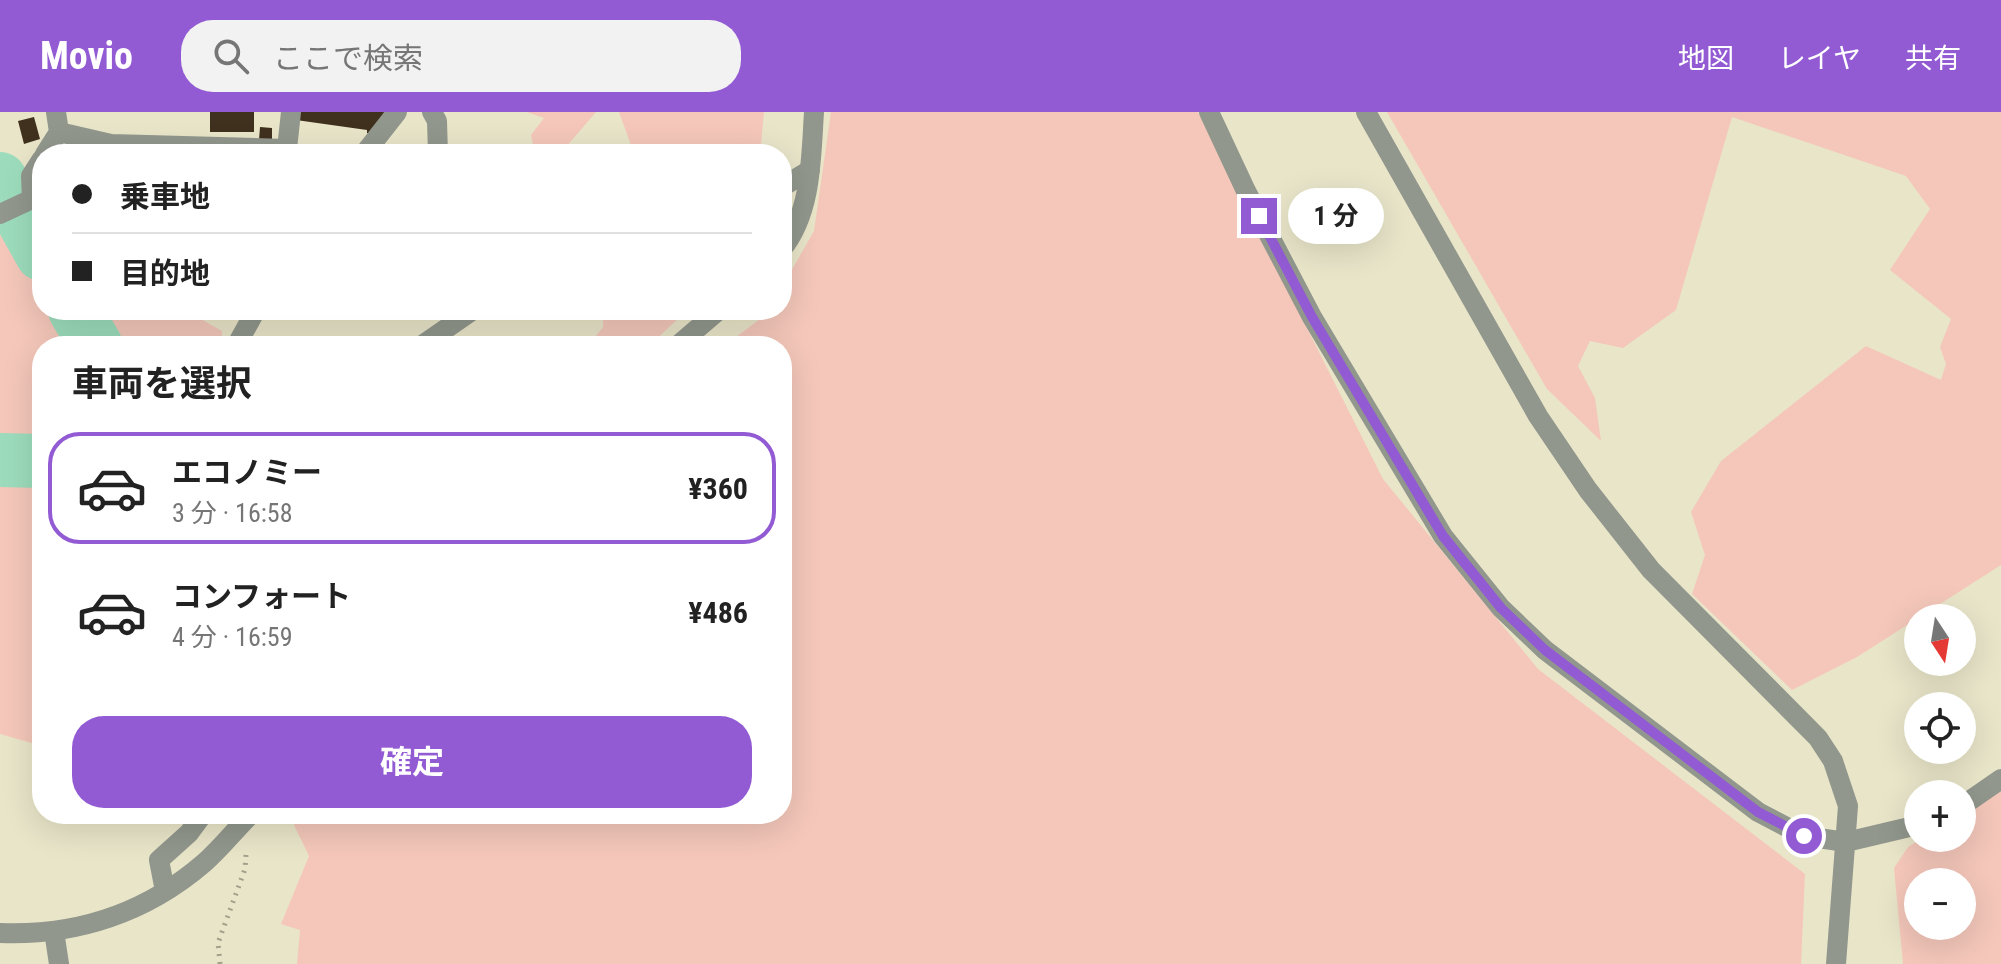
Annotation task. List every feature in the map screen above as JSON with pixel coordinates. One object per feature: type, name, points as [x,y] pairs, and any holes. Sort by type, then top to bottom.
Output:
[{"type":"street","points":[[288,144],[291,112]]},
{"type":"street","points":[[372,144],[397,112]]},
{"type":"street","points":[[432,112],[437,121],[438,144]]},
{"type":"street","points":[[792,237],[802,212],[810,170],[814,112]]},
{"type":"street","points":[[1209,112],[1246,191],[1312,317],[1443,536],[1501,608],[1545,650],[1758,812],[1804,836],[1846,842],[1904,828]]},
{"type":"street","points":[[1366,112],[1538,416],[1588,490],[1651,570],[1818,738],[1833,761],[1848,806],[1836,964]]},
{"type":"street","points":[[49,144],[58,122],[111,144]]},
{"type":"street","points":[[792,181],[810,170]]},
{"type":"street","points":[[0,214],[32,199],[32,174]]},
{"type":"street","points":[[435,336],[459,320]]},
{"type":"street","points":[[689,336],[707,320]]},
{"type":"street","points":[[1976,796],[2001,779]]},
{"type":"street","points":[[165,891],[159,860],[196,824]]},
{"type":"street","points":[[0,933],[33,934],[101,922],[156,898],[204,862],[241,824]]},
{"type":"street","points":[[54,931],[59,964]]},
{"type":"path","points":[[220,964],[218,943],[245,869],[248,841]]},
{"type":"shaded area","points":[[527,112],[596,112],[569,144],[533,144],[531,135],[544,118]]},
{"type":"shaded area","points":[[619,112],[764,112],[761,144],[631,144]]},
{"type":"shaded area","points":[[831,112],[1198,112],[1383,479],[1538,669],[1805,874],[1801,964],[297,964],[300,930],[281,924],[309,856],[295,824],[792,824],[792,336],[737,336],[759,320],[792,320],[792,270],[814,231]]},
{"type":"shaded area","points":[[1387,112],[2001,112],[2001,565],[1940,604],[1904,604],[1904,627],[1857,657],[1792,690],[1692,594],[1705,555],[1691,512],[1721,461],[1866,346],[1941,380],[1946,364],[1940,347],[1951,319],[1890,270],[1930,209],[1906,176],[1732,117],[1676,310],[1623,348],[1590,341],[1578,366],[1595,398],[1601,441],[1547,389]]},
{"type":"shaded area","points":[[32,212],[32,320],[203,320],[222,331],[222,336],[32,336],[32,743],[0,734],[0,236]]},
{"type":"shaded area","points":[[603,320],[677,320],[660,336],[596,336],[603,327]]},
{"type":"shaded area","points":[[2001,790],[2001,964],[1903,964],[1894,868],[1905,852],[1976,852],[1976,805]]},
{"type":"building","points":[[210,112],[254,112],[254,132],[210,132]]},
{"type":"building","points":[[297,112],[384,112],[381,135],[367,133],[367,130],[296,120]]},
{"type":"building","points":[[34,117],[40,139],[24,144],[18,121]]},
{"type":"building","points":[[260,127],[272,128],[272,140],[259,140]]},
{"type":"waterway","points":[[0,179],[32,236]]},
{"type":"waterway","points":[[81,320],[90,336]]},
{"type":"waterway","points":[[0,460],[32,461]]},
{"type":"route","points":[[1259,216],[1312,317],[1443,536],[1501,608],[1545,650],[1758,812],[1804,836]]}]
